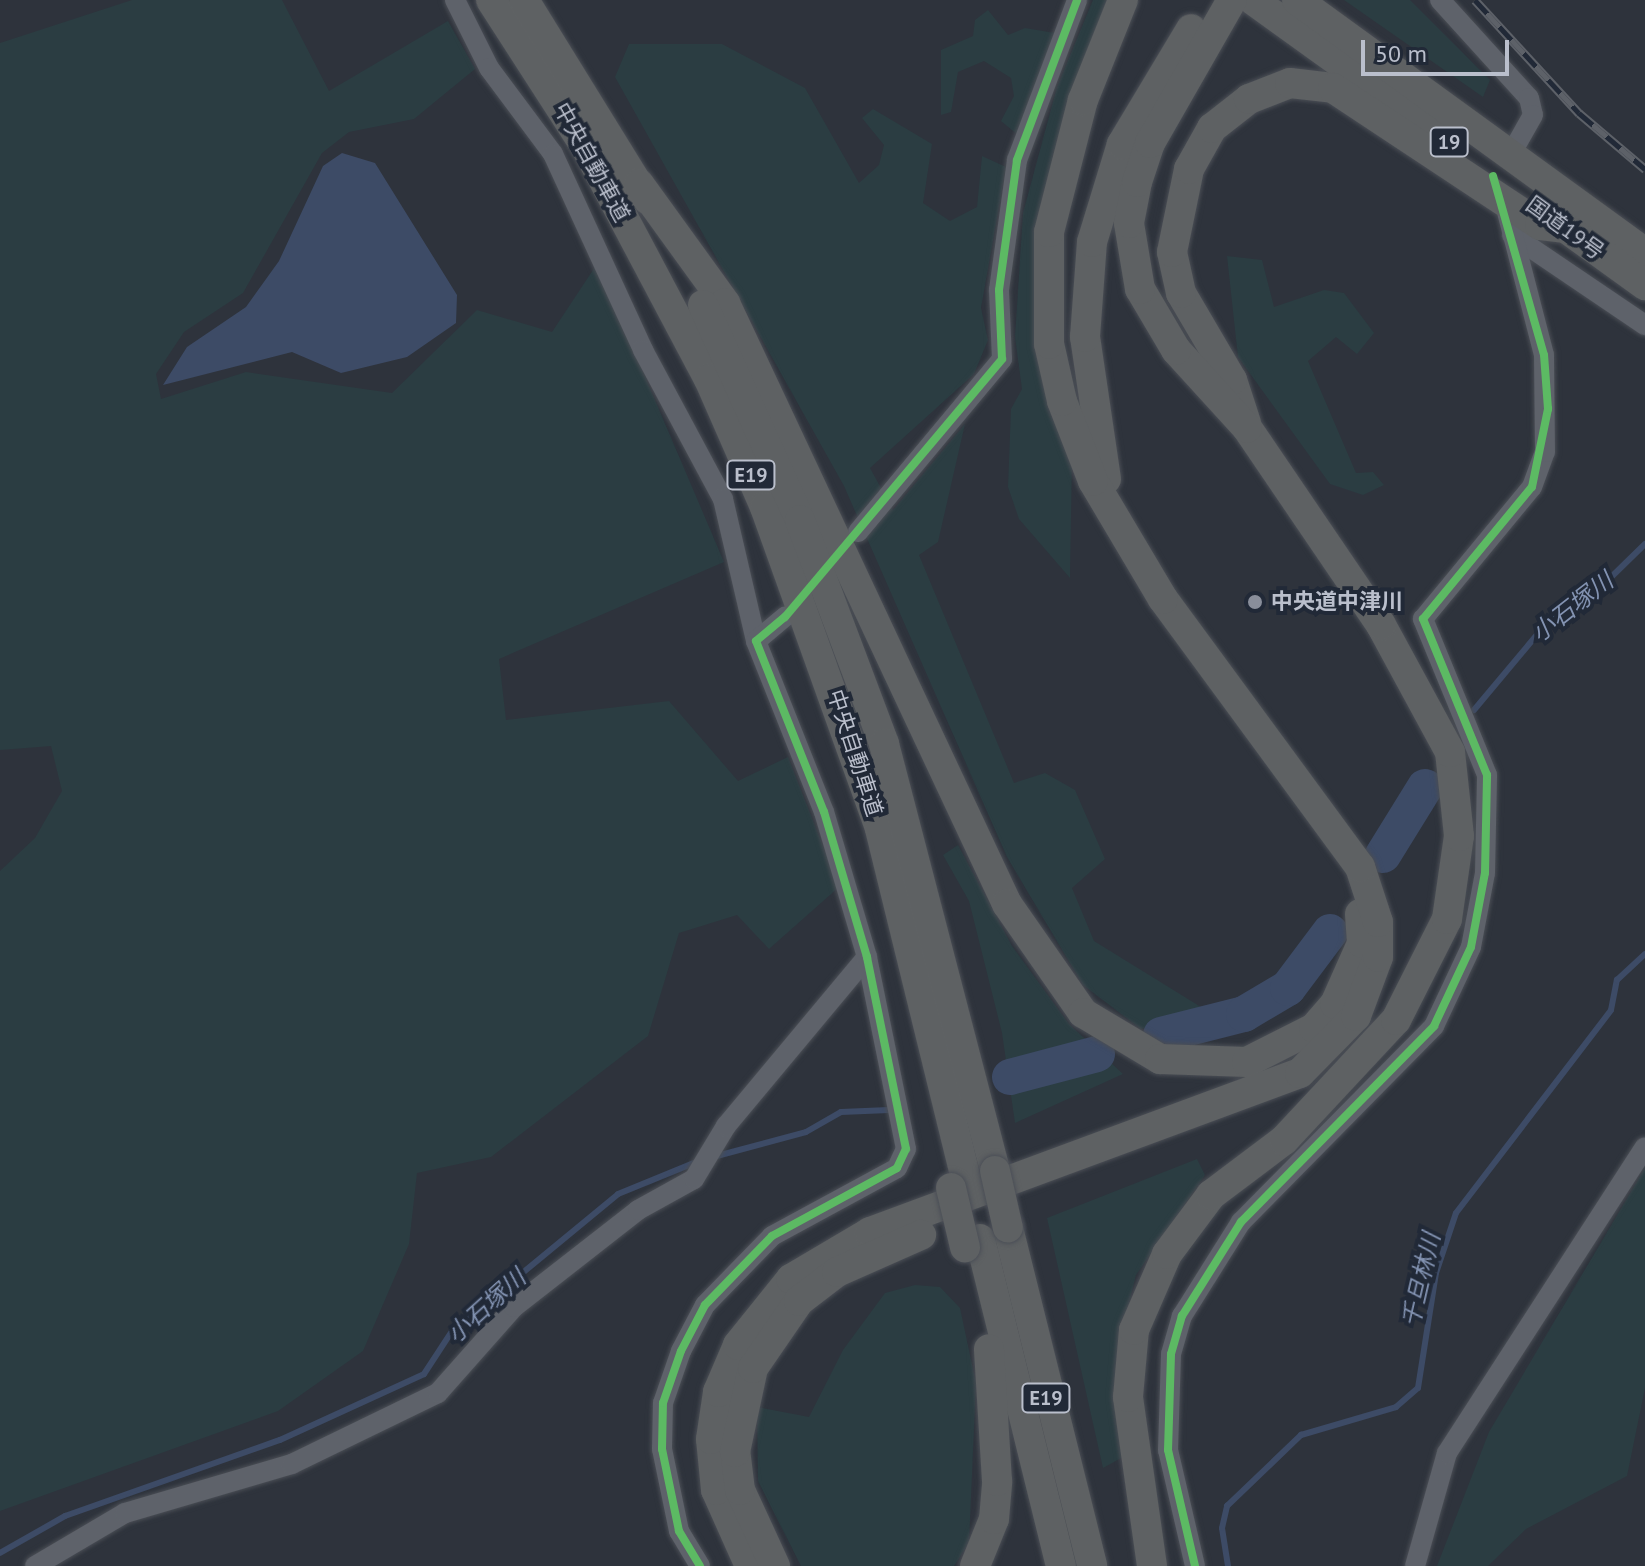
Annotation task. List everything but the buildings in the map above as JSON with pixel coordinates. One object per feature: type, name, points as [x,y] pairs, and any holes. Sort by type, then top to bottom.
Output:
[{"type":"highway","name":"中央自動車道","points":[[491,0],[587,149],[709,379],[765,507],[856,754],[922,990],[973,1243],[1061,1566]]},
{"type":"highway","name":"中央自動車道","points":[[524,0],[639,184],[756,416],[845,629],[907,823],[1092,1566]]},
{"type":"highway","points":[[750,1566],[716,1490],[711,1439],[718,1392],[767,1305],[791,1279],[870,1232],[1300,1073],[1356,1016],[1378,957],[1371,895],[1340,837],[1222,684],[1118,524],[1074,439],[1049,344],[1045,294],[1060,171],[1123,0]]},
{"type":"highway","name":"国道19号","points":[[1297,0],[1430,97],[1502,176],[1540,225],[1566,228],[1645,285]]},
{"type":"highway","points":[[1316,0],[1366,35],[1430,97]]},
{"type":"highway","points":[[1118,524],[1088,383],[1085,294],[1092,242],[1122,144],[1230,2]]},
{"type":"highway","points":[[1152,1566],[1128,1397],[1134,1330],[1167,1254],[1211,1195],[1284,1140],[1365,1051],[1428,968],[1447,919],[1459,836],[1453,768],[1432,713],[1381,625],[1247,428],[1155,318],[1140,289],[1129,223],[1150,143],[1230,2]]},
{"type":"highway","name":"国道19号","points":[[1230,2],[1502,176],[1645,253]]},
{"type":"highway","points":[[1247,428],[1232,380],[1181,293],[1172,252],[1174,211],[1212,128],[1249,99],[1290,83],[1333,88],[1502,176]]},
{"type":"highway","points":[[639,184],[725,303],[1007,904],[1083,1013],[1126,1045],[1200,1066],[1247,1062],[1314,1028],[1335,1004],[1362,943],[1360,903],[1340,837]]},
{"type":"highway","points":[[775,1566],[740,1490],[735,1452],[753,1368],[799,1301],[837,1272],[889,1246],[1232,1122],[1301,1092],[1365,1051]]},
{"type":"highway","points":[[973,1243],[998,1425],[994,1519],[975,1566]]},
{"type":"street","points":[[455,0],[489,68],[553,154],[643,350],[723,499],[756,641],[824,812],[867,957],[897,1086],[904,1161],[772,1236],[705,1305],[681,1351],[663,1403],[662,1449],[679,1531],[700,1566]]},
{"type":"street","points":[[858,532],[1002,359],[999,290],[1017,160],[1077,0]]},
{"type":"street","points":[[1195,1566],[1168,1450],[1169,1370],[1182,1316],[1241,1222],[1434,1026],[1471,947],[1485,873],[1487,775],[1423,619],[1532,487],[1545,452],[1544,355],[1512,235],[1502,176],[1533,115],[1529,98],[1440,0]]},
{"type":"street","points":[[1512,235],[1645,325]]},
{"type":"street","points":[[756,641],[785,617]]},
{"type":"street","points":[[35,1566],[125,1513],[292,1464],[438,1393],[514,1307],[699,1169],[710,1149],[867,957]]},
{"type":"street","points":[[1415,1566],[1447,1453],[1645,1147]]},
{"type":"shaded area","points":[[132,0],[282,0],[329,91],[448,21],[475,69],[414,119],[349,132],[322,153],[243,293],[184,332],[156,374],[161,399],[246,372],[392,393],[477,310],[552,332],[597,264],[724,562],[499,659],[506,720],[669,701],[738,781],[788,757],[839,887],[769,949],[737,915],[679,933],[648,1036],[491,1157],[417,1173],[409,1244],[363,1351],[278,1411],[0,1511],[0,871],[35,838],[62,791],[51,746],[0,750],[0,43]]},
{"type":"shaded area","points":[[1093,0],[1107,0],[1044,217],[1072,456],[1070,578],[1019,519],[1008,487],[1011,409],[1022,389],[1015,337],[1023,213],[1057,87]]},
{"type":"shaded area","points":[[1344,0],[1410,0],[1490,80],[1483,97]]},
{"type":"shaded area","points":[[988,10],[1008,35],[1025,28],[1055,33],[1018,135],[1001,121],[1014,96],[1011,78],[984,61],[958,72],[951,112],[941,115],[941,50],[973,36],[975,20]]},
{"type":"shaded area","points":[[629,44],[722,44],[805,88],[859,183],[879,165],[884,145],[862,118],[873,109],[932,144],[923,203],[950,221],[977,207],[982,156],[1006,167],[981,308],[988,340],[974,374],[870,468],[893,510],[965,424],[938,542],[919,555],[1014,783],[1045,773],[1075,790],[1105,859],[1072,888],[1094,941],[1209,1012],[1141,1029],[1083,985],[1007,857],[844,486],[615,77]]},
{"type":"shaded area","points":[[1227,256],[1262,260],[1274,307],[1324,290],[1344,293],[1374,333],[1357,354],[1336,337],[1308,361],[1356,473],[1373,472],[1384,485],[1363,495],[1330,484],[1238,357]]},
{"type":"shaded area","points":[[958,845],[1012,946],[1069,1024],[1123,1074],[1015,1123],[1002,1033],[969,901],[943,855]]},
{"type":"shaded area","points":[[1197,1159],[1205,1175],[1136,1275],[1122,1331],[1123,1457],[1103,1468],[1047,1218]]},
{"type":"shaded area","points":[[1645,1168],[1645,1388],[1627,1476],[1526,1529],[1488,1566],[1437,1566],[1489,1432]]},
{"type":"shaded area","points":[[915,1285],[940,1287],[960,1308],[976,1383],[969,1543],[954,1566],[801,1566],[758,1481],[757,1407],[809,1417],[843,1350],[885,1293]]},
{"type":"water","points":[[342,153],[375,163],[457,295],[456,323],[407,357],[341,373],[292,352],[163,385],[187,347],[246,307],[279,261],[323,166]]},
{"type":"waterway","name":"小石塚川","points":[[1474,710],[1551,618],[1600,588],[1645,544]]},
{"type":"waterway","name":"小石塚川","points":[[1383,855],[1425,787]]},
{"type":"waterway","name":"小石塚川","points":[[1161,1035],[1244,1014],[1288,988],[1330,932]]},
{"type":"waterway","name":"千旦林川","points":[[1228,1566],[1222,1528],[1227,1506],[1301,1435],[1396,1407],[1418,1388],[1436,1273],[1456,1213],[1611,1010],[1617,980],[1645,954]]},
{"type":"waterway","name":"小石塚川","points":[[1010,1077],[1097,1054]]},
{"type":"waterway","name":"小石塚川","points":[[713,1157],[806,1132],[841,1112],[889,1110]]},
{"type":"waterway","name":"小石塚川","points":[[0,1553],[65,1516],[280,1440],[424,1374],[452,1331],[618,1194],[699,1161]]},
{"type":"railway","points":[[1475,0],[1579,113],[1645,169]]},
{"type":"cycle path","points":[[700,1566],[679,1531],[662,1449],[663,1403],[681,1351],[705,1305],[772,1236],[897,1168],[906,1149],[867,957],[824,812],[756,641],[785,617],[1002,359],[999,290],[1017,160],[1077,0]]},
{"type":"cycle path","points":[[1195,1566],[1168,1450],[1171,1354],[1182,1316],[1241,1222],[1434,1026],[1471,947],[1485,873],[1487,775],[1423,619],[1532,487],[1548,409],[1544,355],[1493,176]]},
{"type":"place","name":"中央道中津川","points":[[1255,602]]}]
